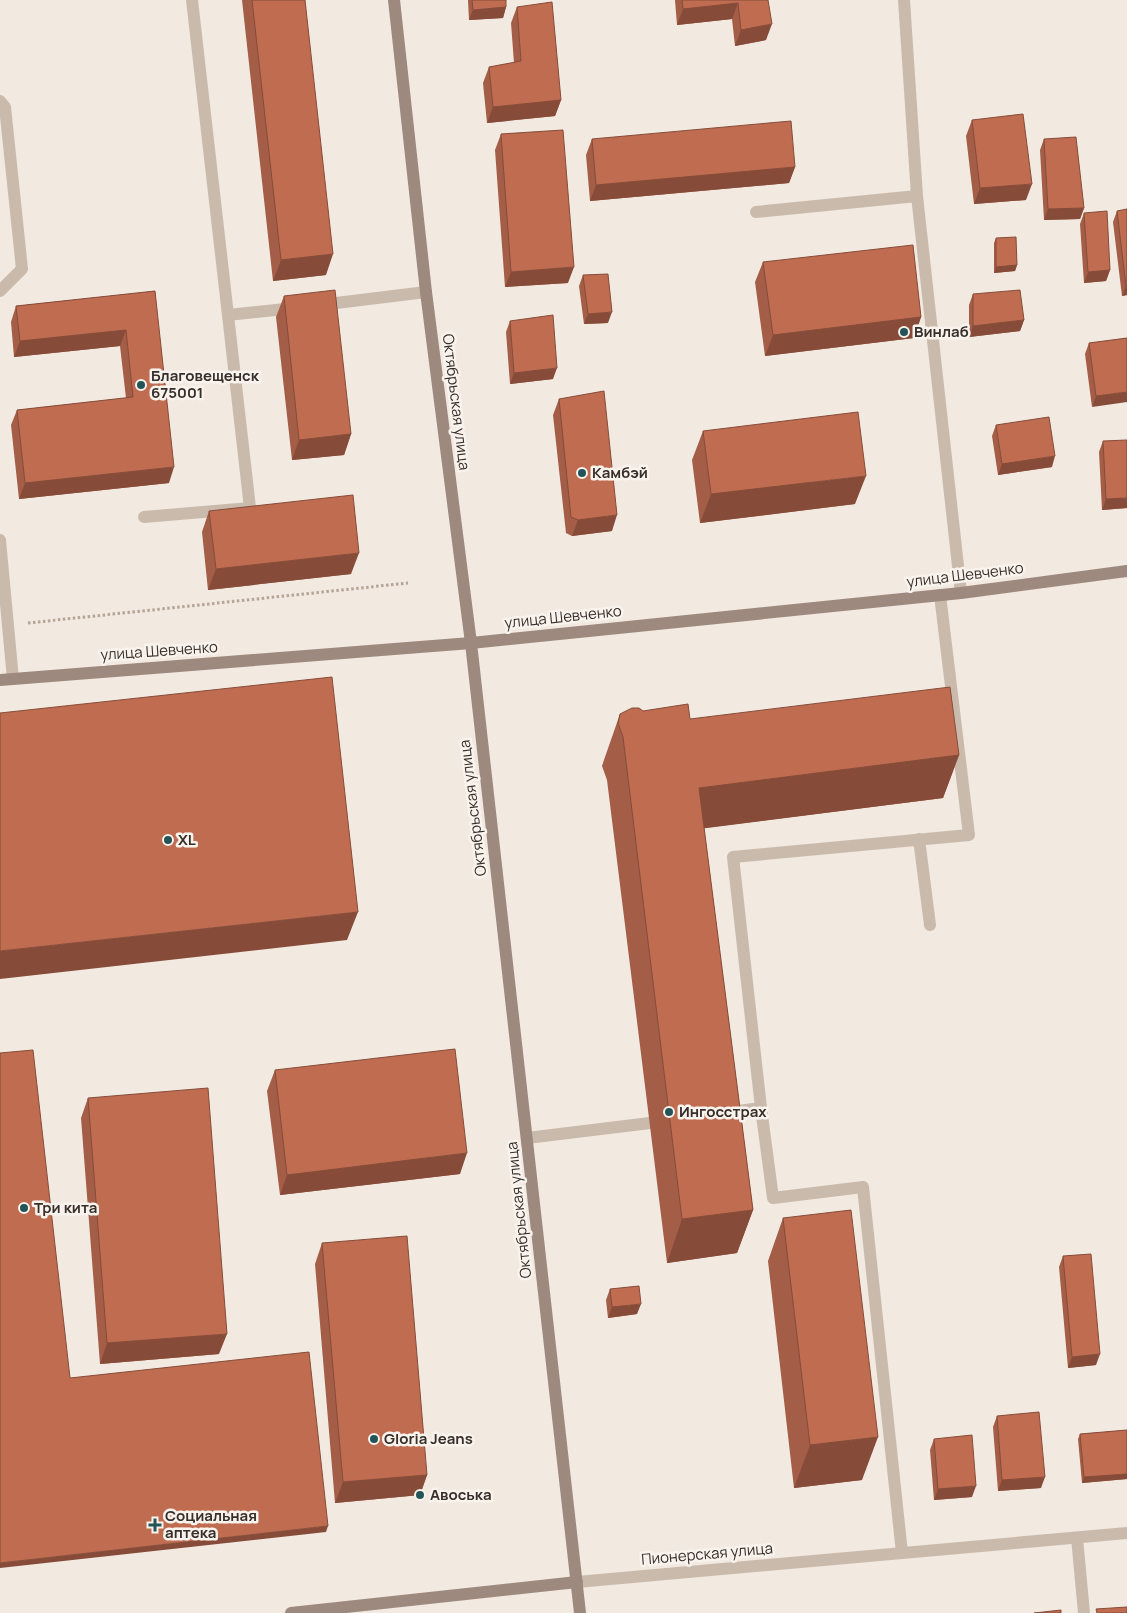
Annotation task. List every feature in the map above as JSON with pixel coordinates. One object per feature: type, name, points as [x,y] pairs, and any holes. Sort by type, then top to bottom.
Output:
[{"type":"main road","name":"Октябрьская улица","points":[[394,0],[426,292],[471,643],[580,1613]]},
{"type":"main road","name":"улица Шевченко","points":[[0,680],[471,643],[961,593],[1127,571]]},
{"type":"main road","name":"Пионерская улица","points":[[290,1613],[577,1582]]},
{"type":"street","points":[[144,517],[250,508],[192,0]]},
{"type":"street","points":[[904,0],[917,196],[961,593]]},
{"type":"street","points":[[0,101],[5,107],[22,269],[0,291]]},
{"type":"street","points":[[756,212],[917,196]]},
{"type":"street","points":[[228,315],[426,292]]},
{"type":"street","points":[[0,540],[13,679]]},
{"type":"street","points":[[902,1553],[863,1187],[773,1198],[761,1108],[734,857],[969,836],[940,595]]},
{"type":"street","points":[[919,839],[930,925]]},
{"type":"street","points":[[718,1113],[761,1108]]},
{"type":"street","points":[[527,1138],[650,1123]]},
{"type":"street","name":"Пионерская улица","points":[[577,1582],[1127,1533]]},
{"type":"street","points":[[1077,1538],[1084,1613]]},
{"type":"path","points":[[8,624],[408,583]]},
{"type":"building","points":[[252,0],[305,0],[333,254],[281,260]]},
{"type":"building","points":[[472,0],[506,0],[506,7],[473,10]]},
{"type":"building","points":[[682,0],[768,0],[772,24],[741,30],[738,3],[683,9]]},
{"type":"building","points":[[552,2],[561,100],[493,107],[489,67],[521,61],[517,7]]},
{"type":"building","points":[[1023,114],[1032,184],[980,188],[972,120]]},
{"type":"building","points":[[791,121],[795,167],[596,185],[592,139]]},
{"type":"building","points":[[563,130],[574,267],[511,272],[501,134]]},
{"type":"building","points":[[1076,137],[1084,208],[1048,209],[1044,139]]},
{"type":"building","points":[[1127,209],[1127,285],[1126,286],[1117,211]]},
{"type":"building","points":[[1107,211],[1110,270],[1088,272],[1084,213]]},
{"type":"building","points":[[1016,237],[1017,265],[996,267],[996,238]]},
{"type":"building","points":[[913,245],[921,317],[773,335],[763,262]]},
{"type":"building","points":[[608,274],[612,312],[588,314],[583,275]]},
{"type":"building","points":[[335,290],[351,434],[299,440],[284,296]]},
{"type":"building","points":[[1020,290],[1024,320],[973,326],[973,294]]},
{"type":"building","name":"Благовещенск 675001","points":[[155,291],[174,467],[25,483],[17,410],[133,397],[126,330],[20,341],[16,306]]},
{"type":"building","points":[[553,315],[557,368],[514,373],[510,321]]},
{"type":"building","points":[[1127,338],[1127,392],[1096,396],[1089,343]]},
{"type":"building","name":"Камбэй","points":[[604,391],[617,515],[578,520],[571,517],[559,399]]},
{"type":"building","points":[[858,412],[866,476],[711,494],[703,431]]},
{"type":"building","points":[[1049,417],[1055,456],[1002,464],[996,425]]},
{"type":"building","points":[[1127,440],[1127,498],[1106,499],[1103,441]]},
{"type":"building","points":[[353,495],[359,553],[216,569],[209,511]]},
{"type":"building","name":"XL","points":[[332,677],[358,912],[0,951],[0,713]]},
{"type":"building","points":[[950,687],[959,755],[699,788],[753,1210],[682,1219],[623,737],[618,723],[620,714],[632,708],[639,708],[643,711],[688,704],[690,719]]},
{"type":"building","points":[[455,1049],[467,1153],[287,1175],[275,1070]]},
{"type":"building","name":"Три кита","points":[[33,1050],[70,1378],[309,1352],[328,1526],[0,1563],[0,1053]]},
{"type":"building","points":[[208,1088],[227,1334],[107,1343],[88,1098]]},
{"type":"building","points":[[851,1210],[878,1437],[810,1445],[783,1218]]},
{"type":"building","points":[[407,1236],[427,1475],[343,1482],[322,1243]]},
{"type":"building","points":[[1091,1254],[1100,1354],[1072,1357],[1063,1256]]},
{"type":"building","points":[[639,1286],[641,1304],[612,1307],[610,1289]]},
{"type":"building","points":[[1039,1412],[1045,1477],[1002,1480],[997,1416]]},
{"type":"building","points":[[1127,1430],[1127,1474],[1084,1477],[1080,1434]]},
{"type":"building","points":[[972,1435],[976,1486],[938,1489],[934,1439]]},
{"type":"building","points":[[1127,1607],[1127,1613],[1097,1613],[1096,1609]]},
{"type":"building","points":[[1061,1610],[1061,1613],[1034,1613]]},
{"type":"place","name":"Винлаб","points":[[904,332]]},
{"type":"place","name":"Благовещенск 675001","points":[[141,385]]},
{"type":"place","name":"Камбэй","points":[[582,473]]},
{"type":"place","name":"XL","points":[[168,840]]},
{"type":"place","name":"Ингосстрах","points":[[669,1112]]},
{"type":"place","name":"Три кита","points":[[24,1208]]},
{"type":"place","name":"Gloria Jeans","points":[[374,1439]]},
{"type":"place","name":"Авоська","points":[[420,1495]]},
{"type":"place","name":"Социальная аптека","points":[[155,1525]]}]
